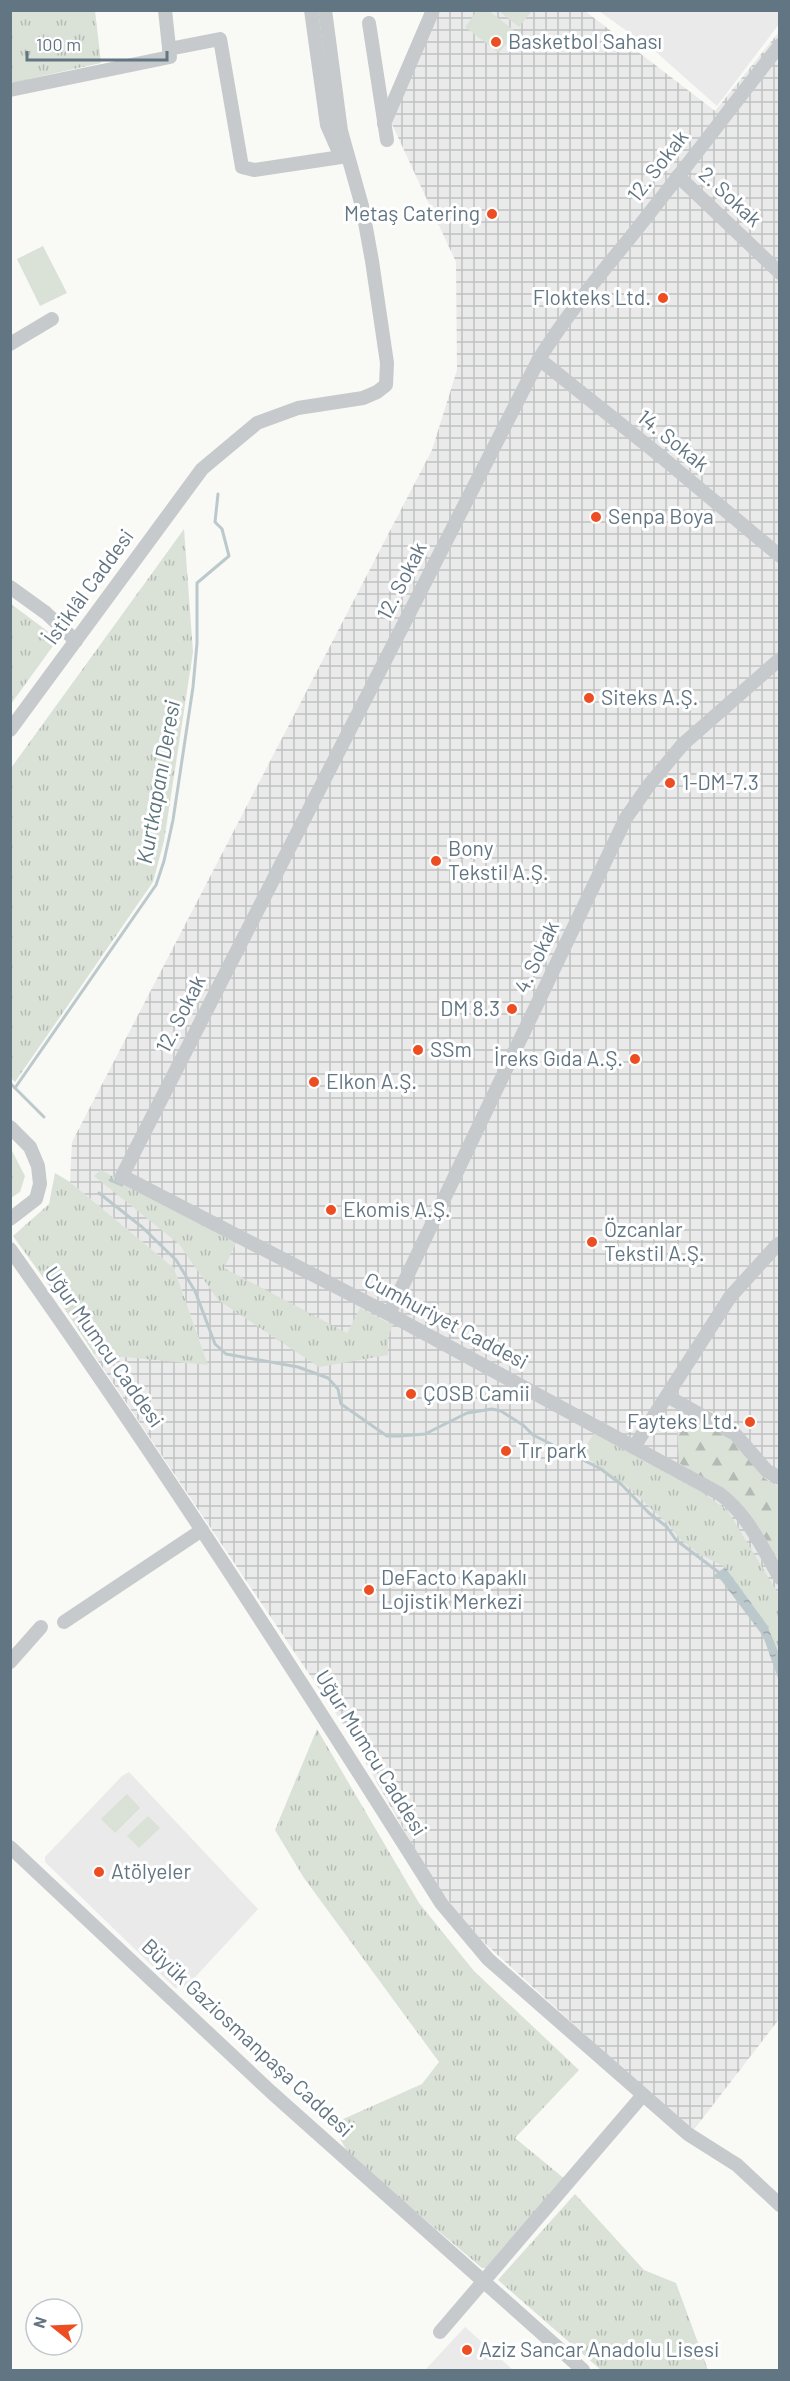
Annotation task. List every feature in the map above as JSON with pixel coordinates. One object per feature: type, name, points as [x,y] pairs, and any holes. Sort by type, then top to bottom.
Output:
[{"type":"street","points":[[165,10],[170,53]]},
{"type":"street","points":[[310,10],[327,125],[362,206]]},
{"type":"street","points":[[325,10],[341,131],[362,206]]},
{"type":"street","points":[[384,124],[433,10]]},
{"type":"street","points":[[369,23],[387,140]]},
{"type":"street","points":[[10,90],[170,53],[220,39],[242,167],[254,170],[341,157]]},
{"type":"street","name":"12. Sokak","points":[[122,1176],[539,359],[592,283],[780,45]]},
{"type":"street","name":"2. Sokak","points":[[678,176],[780,273]]},
{"type":"street","name":"İstiklâl Caddesi","points":[[10,730],[202,469],[257,423],[298,408],[363,398],[386,385],[387,363],[362,206]]},
{"type":"street","points":[[11,343],[52,319]]},
{"type":"street","name":"14. Sokak","points":[[539,359],[780,556]]},
{"type":"street","points":[[10,587],[46,613],[76,641]]},
{"type":"street","name":"4. Sokak","points":[[389,1314],[626,818],[649,785],[683,744],[780,659]]},
{"type":"street","points":[[10,1127],[30,1147],[38,1166],[40,1184],[36,1199],[10,1219]]},
{"type":"street","name":"Cumhuriyet Caddesi","points":[[122,1176],[389,1314],[705,1485],[730,1502],[747,1520],[780,1578]]},
{"type":"street","points":[[634,1447],[730,1297],[778,1244],[780,1246]]},
{"type":"street","name":"Uğur Mumcu Caddesi","points":[[10,1249],[97,1372],[202,1530],[299,1678],[441,1903],[488,1959],[688,2134],[737,2165],[780,2205]]},
{"type":"street","points":[[667,1396],[735,1434],[767,1471],[780,1478]]},
{"type":"street","points":[[64,1622],[202,1530]]},
{"type":"street","points":[[10,1662],[41,1627]]},
{"type":"street","name":"Büyük Gaziosmanpaşa Caddesi","points":[[10,1847],[271,2092],[583,2370]]},
{"type":"street","points":[[440,2332],[643,2094]]},
{"type":"shaded area","points":[[436,11],[585,11],[715,111],[779,32],[780,2018],[692,2132],[478,1937],[432,1880],[349,1733],[92,1352],[208,1365],[174,1268],[70,1182],[72,1142],[432,450],[457,370],[456,262],[390,120]]},
{"type":"shaded area","points":[[599,11],[779,11],[779,24],[717,106],[656,52]]},
{"type":"shaded area","points":[[129,1772],[258,1909],[186,1987],[175,1988],[45,1862],[45,1857],[122,1776]]},
{"type":"shaded area","name":"Aziz Sancar Anadolu Lisesi","points":[[465,2327],[513,2370],[425,2370]]},
{"type":"green space","points":[[10,11],[95,11],[101,63],[11,83]]},
{"type":"green space","name":"Basketbol Sahası","points":[[477,11],[489,11],[516,32],[499,53],[465,27]]},
{"type":"green space","points":[[499,11],[532,11],[519,27]]},
{"type":"green space","points":[[43,246],[67,293],[40,306],[17,259]]},
{"type":"green space","points":[[184,529],[193,652],[164,841],[153,882],[15,1082],[10,1077],[11,768]]},
{"type":"green space","points":[[11,604],[58,639],[11,704]]},
{"type":"green space","points":[[10,1147],[25,1176],[20,1192],[11,1198]]},
{"type":"green space","points":[[101,1170],[236,1243],[224,1268],[347,1333],[360,1308],[393,1325],[388,1336],[388,1355],[319,1367],[218,1300],[179,1244],[94,1176]]},
{"type":"green space","points":[[55,1173],[70,1182],[174,1268],[208,1365],[94,1354],[55,1294],[13,1236],[49,1204]]},
{"type":"green space","points":[[683,1411],[724,1434],[759,1466],[764,1478],[779,1487],[779,1561],[756,1523],[735,1498],[679,1463],[677,1426]]},
{"type":"green space","points":[[594,1433],[705,1494],[728,1511],[779,1595],[779,1654],[767,1625],[725,1567],[699,1554],[680,1539],[669,1525],[627,1486],[581,1454]]},
{"type":"green space","points":[[317,1729],[419,1903],[474,1971],[579,2070],[515,2138],[566,2180],[490,2268],[482,2268],[349,2155],[332,2124],[422,2084],[439,2062],[304,1878],[275,1830]]},
{"type":"green space","points":[[127,1794],[140,1808],[115,1833],[101,1819]]},
{"type":"green space","points":[[148,1816],[160,1828],[139,1848],[127,1836]]},
{"type":"green space","points":[[575,2194],[644,2270],[676,2283],[708,2370],[601,2370],[498,2280]]},
{"type":"water","points":[[725,1567],[767,1625],[779,1654],[779,1681],[763,1636],[721,1580],[713,1576]]},
{"type":"waterway","name":"Kurtkapanı Deresi","points":[[15,1088],[156,885],[173,820],[193,687],[197,643],[197,583],[229,556],[222,529],[215,522],[218,494]]},
{"type":"waterway","points":[[10,1083],[44,1117]]},
{"type":"waterway","points":[[110,1180],[122,1185]]},
{"type":"waterway","points":[[99,1193],[142,1227],[176,1260],[195,1291],[215,1344],[226,1354],[298,1367],[328,1378],[338,1389],[341,1404],[387,1436],[425,1434],[467,1413],[492,1409],[501,1411],[523,1425],[533,1435],[601,1469],[622,1485],[649,1513],[667,1527],[676,1540],[721,1574]]},
{"type":"place","name":"Basketbol Sahası","points":[[496,42]]},
{"type":"place","name":"Metaş Catering","points":[[492,214]]},
{"type":"place","name":"Flokteks Ltd.","points":[[663,298]]},
{"type":"place","name":"Senpa Boya","points":[[596,517]]},
{"type":"place","name":"Siteks A.Ş.","points":[[589,698]]},
{"type":"place","name":"1-DM-7.3","points":[[670,783]]},
{"type":"place","name":"Bony Tekstil A.Ş.","points":[[436,861]]},
{"type":"place","name":"DM 8.3","points":[[512,1009]]},
{"type":"place","name":"SSm","points":[[418,1050]]},
{"type":"place","name":"İreks Gıda A.Ş.","points":[[635,1059]]},
{"type":"place","name":"Elkon A.Ş.","points":[[314,1082]]},
{"type":"place","name":"Ekomis A.Ş.","points":[[331,1210]]},
{"type":"place","name":"Özcanlar Tekstil A.Ş.","points":[[592,1242]]},
{"type":"place","name":"ÇOSB Camii","points":[[411,1394]]},
{"type":"place","name":"Fayteks Ltd.","points":[[750,1422]]},
{"type":"place","name":"Tır park","points":[[506,1451]]},
{"type":"place","name":"DeFacto Kapaklı Lojistik Merkezi","points":[[369,1590]]},
{"type":"place","name":"Atölyeler","points":[[99,1872]]},
{"type":"place","name":"Aziz Sancar Anadolu Lisesi","points":[[467,2350]]}]
